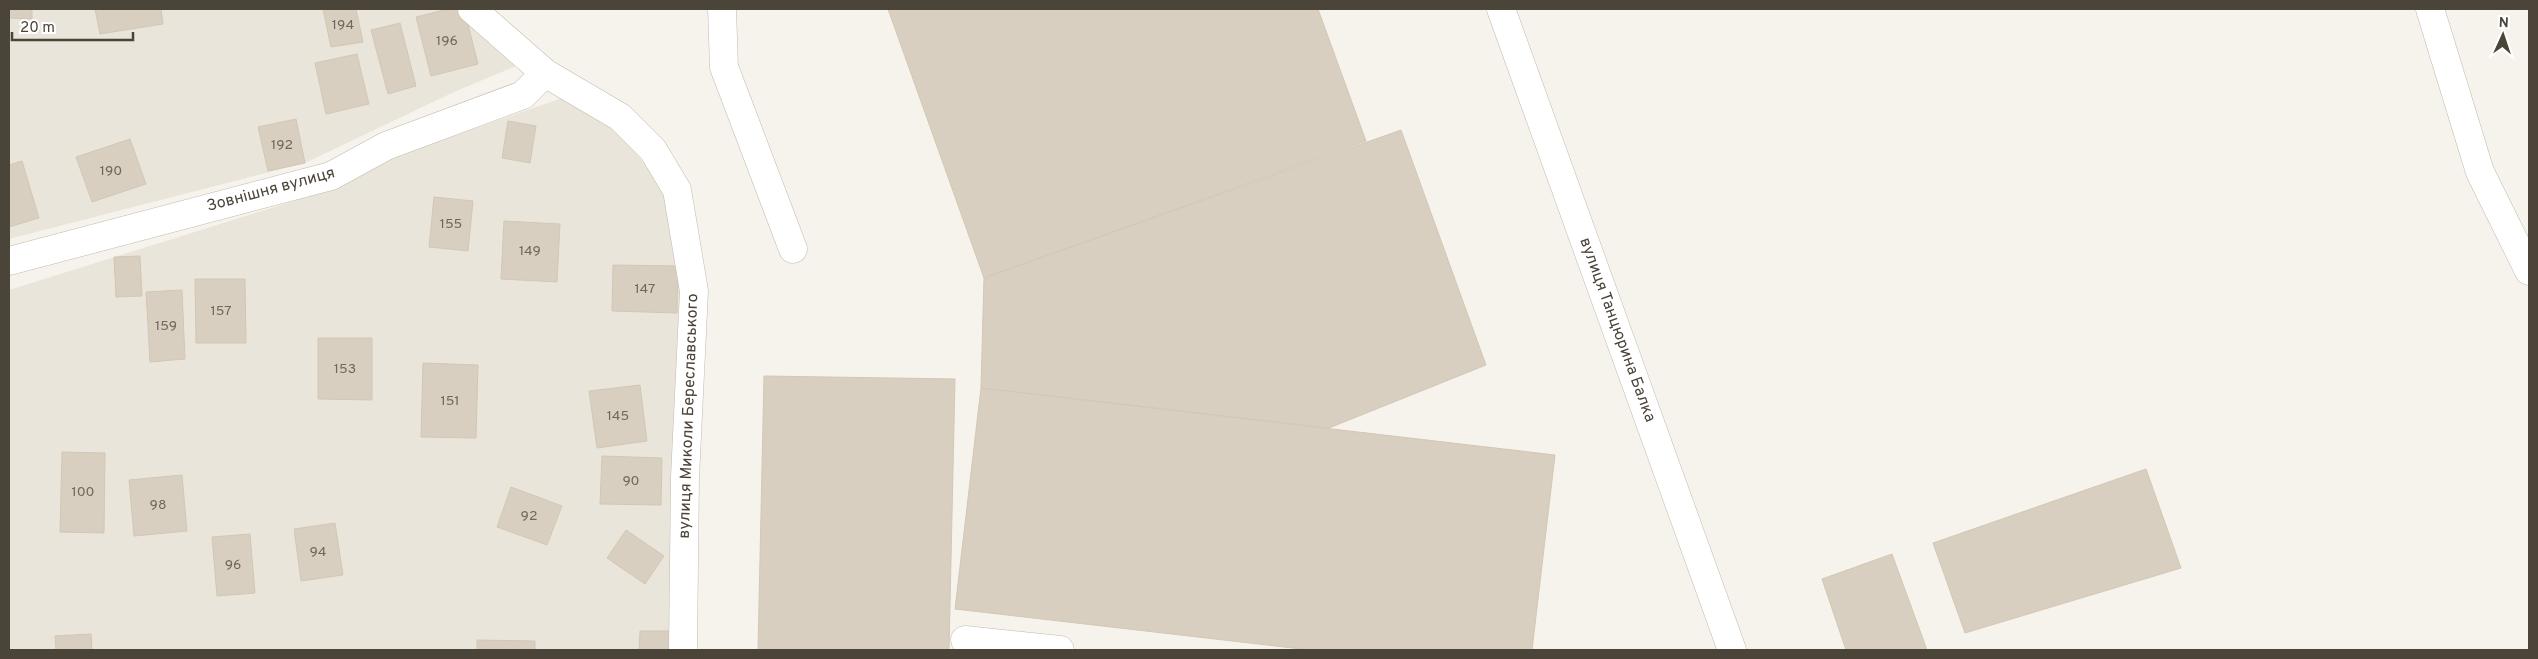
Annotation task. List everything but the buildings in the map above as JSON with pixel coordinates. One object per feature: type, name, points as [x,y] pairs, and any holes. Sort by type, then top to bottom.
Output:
[{"type":"street","name":"вулиця Миколи Береславського","points":[[472,9],[545,73],[620,117],[653,150],[677,190],[694,291],[685,477],[683,650]]},
{"type":"street","points":[[722,9],[724,67],[793,249]]},
{"type":"street","name":"вулиця Танцюрина Балка","points":[[1501,9],[1732,650]]},
{"type":"street","points":[[2430,9],[2480,172],[2529,271]]},
{"type":"street","name":"Зовнішня вулиця","points":[[9,261],[331,176],[386,146],[523,94],[545,73]]},
{"type":"street","points":[[965,640],[1060,650]]},
{"type":"shaded area","points":[[9,9],[487,9],[521,64],[454,92],[305,163],[9,239]]},
{"type":"shaded area","points":[[565,97],[605,118],[662,184],[685,285],[678,650],[9,650],[9,290],[294,201],[410,151]]}]
